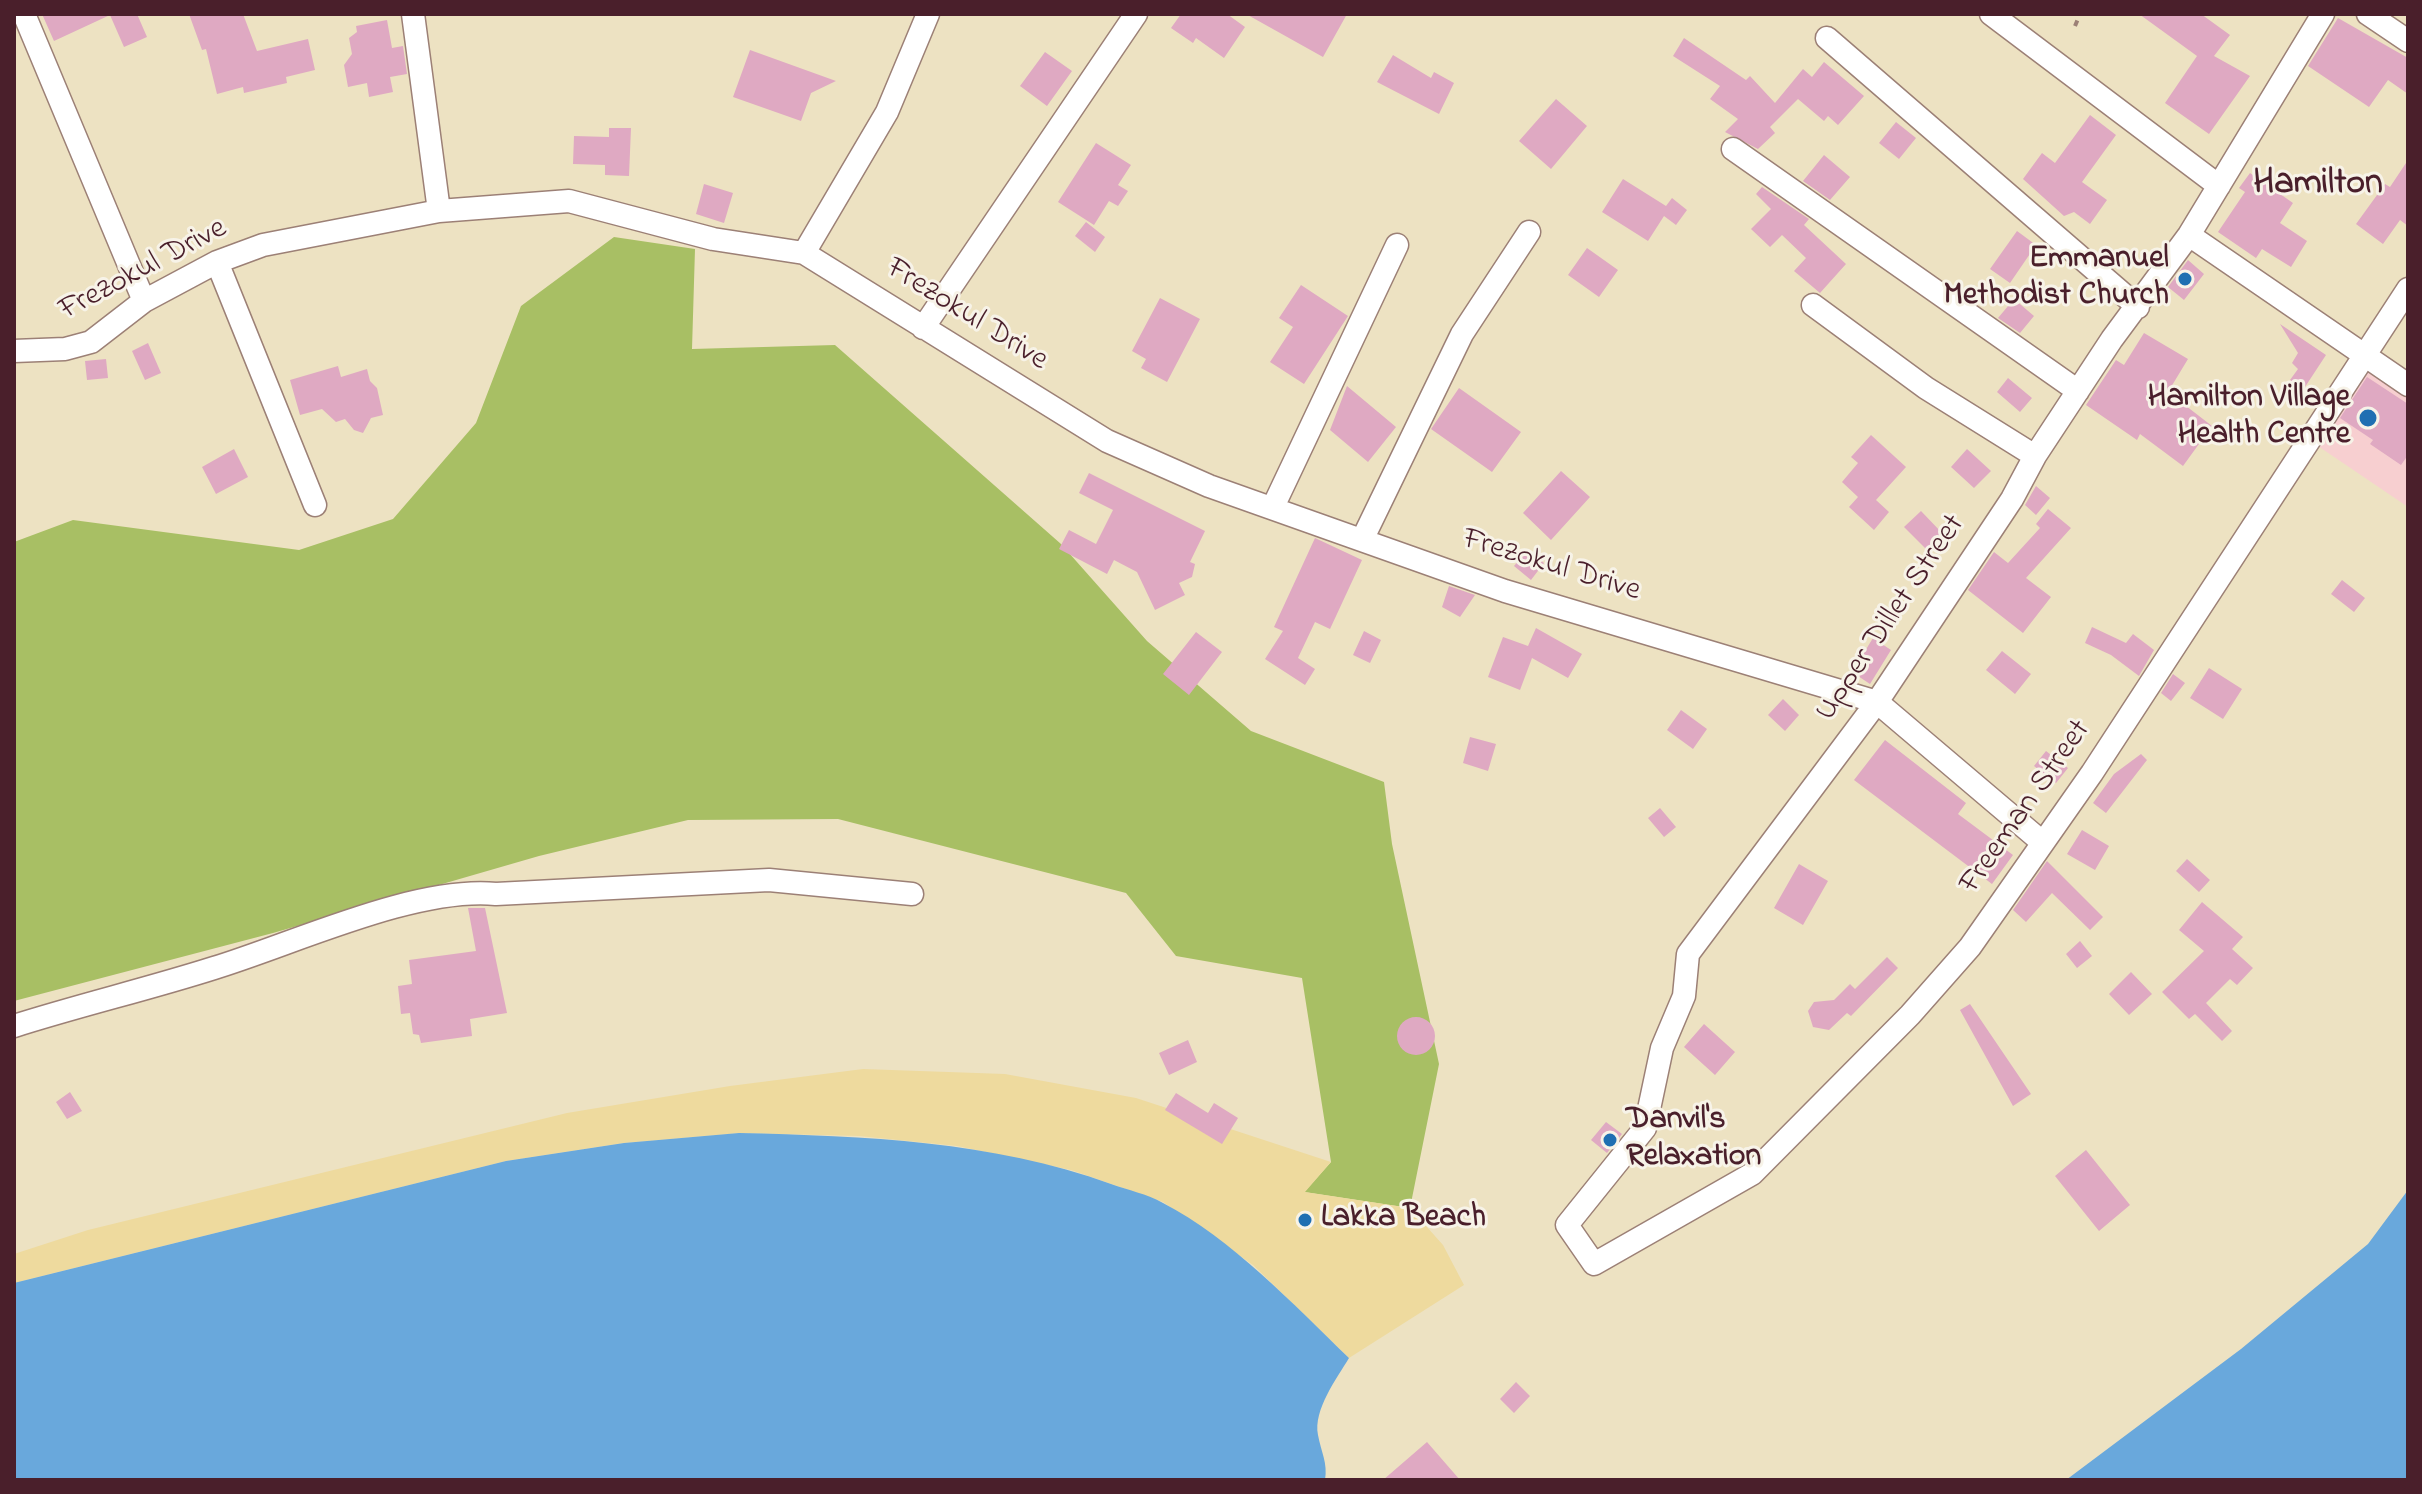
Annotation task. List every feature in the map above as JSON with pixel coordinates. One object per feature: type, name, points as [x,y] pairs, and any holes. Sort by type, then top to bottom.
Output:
[{"type":"street","points":[[24,14],[144,301]]},
{"type":"street","points":[[413,14],[439,211]]},
{"type":"street","points":[[804,253],[887,112],[928,14]]},
{"type":"street","points":[[923,328],[1006,211],[1136,14]]},
{"type":"street","points":[[1991,14],[2219,186]]},
{"type":"street","name":"Upper Dillet Street","points":[[1594,1264],[1567,1225],[1645,1128],[1662,1048],[1684,996],[1688,954],[1877,702],[2012,499],[2035,456],[2078,391],[2189,235],[2323,14]]},
{"type":"street","points":[[2368,14],[2408,41]]},
{"type":"street","points":[[1827,38],[2138,307]]},
{"type":"street","points":[[1733,149],[2078,391]]},
{"type":"street","name":"Frezokul Drive","points":[[14,351],[79,347],[144,301],[217,262],[263,245],[439,211],[569,201],[699,236],[804,253],[1107,441],[1209,486],[1363,538],[1505,591],[1655,633],[1877,702]]},
{"type":"street","points":[[1363,538],[1462,334],[1529,232]]},
{"type":"street","points":[[2189,235],[2366,353],[2408,385]]},
{"type":"street","points":[[1273,507],[1397,245]]},
{"type":"street","points":[[217,262],[315,505]]},
{"type":"street","name":"Freeman Street","points":[[1594,1264],[1752,1174],[1910,1015],[1970,947],[2092,773],[2408,289]]},
{"type":"street","points":[[1813,305],[1926,388],[2035,456]]},
{"type":"street","points":[[1877,702],[2042,842]]},
{"type":"street","points":[[14,1026],[212,969],[370,914],[473,892],[496,894],[769,880],[912,894]]},
{"type":"path","points":[[2075,26],[2080,14]]},
{"type":"shaded area","name":"Hamilton Village Health Centre","points":[[2365,363],[2408,394],[2408,507],[2312,442]]},
{"type":"green space","points":[[614,237],[695,249],[692,349],[835,345],[1061,544],[1147,641],[1251,731],[1384,782],[1392,844],[1439,1064],[1410,1208],[1304,1192],[1331,1162],[1302,978],[1176,956],[1126,893],[838,819],[688,820],[539,856],[273,933],[14,1001],[14,542],[73,520],[299,550],[393,519],[476,423],[521,306]]},
{"type":"sand","name":"Lakka Beach","points":[[863,1069],[1005,1074],[1136,1098],[1331,1162],[1305,1192],[1410,1208],[1443,1245],[1464,1285],[1349,1358],[1253,1265],[1163,1202],[1071,1170],[957,1146],[859,1136],[740,1133],[624,1143],[506,1161],[14,1283],[14,1254],[88,1230],[567,1113],[730,1086]]},
{"type":"water","points":[[739,1133],[881,1139],[974,1150],[1066,1170],[1163,1203],[1237,1253],[1349,1358],[1327,1395],[1317,1425],[1325,1463],[1325,1480],[14,1480],[14,1283],[506,1161],[624,1143]]},
{"type":"water","points":[[2408,1190],[2408,1480],[2066,1480],[2241,1349],[2368,1244]]},
{"type":"building","points":[[42,14],[137,14],[147,37],[124,47],[110,15],[54,41]]},
{"type":"building","points":[[189,14],[243,14],[257,51],[308,39],[315,70],[286,77],[287,83],[244,93],[243,87],[217,94],[206,49],[202,50]]},
{"type":"building","points":[[1181,14],[1227,14],[1245,27],[1224,58],[1196,38],[1193,43],[1171,28]]},
{"type":"building","points":[[1246,14],[1347,14],[1323,57]]},
{"type":"building","points":[[2139,14],[2201,14],[2230,35],[2214,56],[2250,76],[2209,134],[2165,103],[2197,56]]},
{"type":"building","points":[[2338,18],[2408,58],[2408,94],[2388,80],[2369,107],[2308,66]]},
{"type":"building","points":[[387,20],[392,48],[403,46],[407,74],[390,77],[393,92],[369,97],[367,83],[348,87],[344,65],[352,54],[349,38],[357,32],[356,26]]},
{"type":"building","points":[[1684,38],[1746,80],[1750,76],[1775,103],[1803,69],[1812,77],[1824,62],[1864,96],[1838,125],[1828,116],[1824,121],[1798,99],[1770,127],[1775,133],[1758,149],[1725,132],[1738,119],[1710,99],[1720,86],[1673,56]]},
{"type":"building","points":[[750,50],[836,81],[811,93],[801,121],[733,97]]},
{"type":"building","points":[[1045,52],[1072,71],[1047,106],[1020,86]]},
{"type":"building","points":[[1393,55],[1431,78],[1434,72],[1454,83],[1439,114],[1377,82]]},
{"type":"building","points":[[1556,99],[1587,126],[1551,169],[1519,141]]},
{"type":"building","points":[[2090,115],[2116,135],[2082,182],[2107,200],[2090,224],[2074,212],[2064,216],[2023,179],[2042,153],[2055,163]]},
{"type":"building","points":[[1896,122],[1916,138],[1899,159],[1879,143]]},
{"type":"building","points":[[609,128],[631,128],[629,176],[605,175],[605,165],[573,164],[574,136],[609,137]]},
{"type":"building","points":[[1096,143],[1131,165],[1118,185],[1128,191],[1118,206],[1109,201],[1094,225],[1058,202]]},
{"type":"building","points":[[1824,155],[1850,177],[1830,200],[1803,181]]},
{"type":"building","points":[[2408,160],[2408,226],[2400,220],[2383,244],[2356,224],[2385,184],[2390,187]]},
{"type":"building","points":[[2250,173],[2293,203],[2280,223],[2307,241],[2291,267],[2262,249],[2256,258],[2218,232],[2245,192],[2239,188]]},
{"type":"building","points":[[1623,179],[1666,206],[1672,198],[1687,210],[1676,225],[1664,216],[1648,241],[1602,212]]},
{"type":"building","points":[[704,184],[733,193],[724,223],[696,214]]},
{"type":"building","points":[[1762,187],[1809,219],[1804,225],[1846,264],[1820,293],[1794,271],[1806,258],[1782,235],[1770,247],[1751,229],[1771,209],[1756,194]]},
{"type":"building","points":[[1086,222],[1105,237],[1095,252],[1075,236]]},
{"type":"building","points":[[2017,231],[2036,245],[2010,283],[1990,269]]},
{"type":"building","points":[[1587,248],[1618,270],[1599,297],[1568,275]]},
{"type":"building","name":"Emmanuel Methodist Church","points":[[2188,260],[2204,274],[2184,300],[2168,287]]},
{"type":"building","points":[[1301,285],[1348,316],[1304,384],[1270,362],[1293,327],[1279,318]]},
{"type":"building","points":[[1160,298],[1200,319],[1167,382],[1141,368],[1146,359],[1132,351]]},
{"type":"building","points":[[2014,299],[2034,316],[2020,333],[1998,318]]},
{"type":"building","points":[[2280,324],[2326,355],[2303,390],[2290,380],[2298,369],[2292,363],[2298,353]]},
{"type":"building","points":[[2144,333],[2188,359],[2168,392],[2212,426],[2183,466],[2140,434],[2137,440],[2086,405],[2116,360],[2124,365]]},
{"type":"building","points":[[148,343],[161,373],[145,380],[132,351]]},
{"type":"building","points":[[106,359],[108,378],[87,380],[85,361]]},
{"type":"building","points":[[338,366],[341,377],[367,369],[370,381],[377,388],[383,415],[371,418],[363,433],[354,430],[345,419],[336,422],[322,409],[300,415],[290,380]]},
{"type":"building","points":[[2367,377],[2408,404],[2408,455],[2401,465],[2370,444],[2373,440],[2340,418]]},
{"type":"building","points":[[2008,378],[2032,398],[2020,412],[1997,392]]},
{"type":"building","points":[[1347,386],[1396,427],[1368,462],[1330,430]]},
{"type":"building","points":[[1459,388],[1521,432],[1492,472],[1431,429]]},
{"type":"building","points":[[1871,435],[1906,467],[1876,500],[1889,512],[1874,530],[1849,507],[1858,497],[1842,482],[1858,463],[1851,457]]},
{"type":"building","points":[[234,449],[248,477],[216,494],[202,467]]},
{"type":"building","points":[[1967,449],[1991,471],[1974,488],[1951,467]]},
{"type":"building","points":[[1561,471],[1590,497],[1551,540],[1523,513]]},
{"type":"building","points":[[1089,473],[1205,531],[1190,562],[1195,564],[1192,577],[1179,583],[1185,595],[1155,610],[1137,572],[1114,560],[1107,574],[1059,549],[1069,530],[1096,544],[1113,510],[1079,493]]},
{"type":"building","points":[[2036,486],[2050,498],[2036,515],[2025,505]]},
{"type":"building","points":[[2048,509],[2071,528],[2026,578],[2051,597],[2023,633],[1968,590],[1994,552],[2008,563],[2040,528],[2036,524]]},
{"type":"building","points":[[1921,511],[1943,534],[1927,550],[1904,527]]},
{"type":"building","points":[[1315,538],[1362,560],[1330,629],[1315,622],[1298,658],[1315,669],[1305,685],[1265,659],[1283,631],[1274,627]]},
{"type":"building","points":[[1528,550],[1544,563],[1531,580],[1514,566]]},
{"type":"building","points":[[2342,580],[2365,598],[2354,612],[2331,594]]},
{"type":"building","points":[[1449,586],[1475,595],[1460,617],[1442,607]]},
{"type":"building","points":[[2092,627],[2126,643],[2133,634],[2154,650],[2139,676],[2111,655],[2085,643]]},
{"type":"building","points":[[1536,628],[1582,654],[1568,678],[1532,658],[1520,690],[1488,677],[1503,637],[1528,646]]},
{"type":"building","points":[[1364,631],[1381,640],[1370,663],[1353,655]]},
{"type":"building","points":[[1196,632],[1222,652],[1189,695],[1163,674]]},
{"type":"building","points":[[1873,638],[1891,650],[1870,684],[1852,672]]},
{"type":"building","points":[[2002,651],[2031,674],[2015,694],[1986,670]]},
{"type":"building","points":[[2209,668],[2242,689],[2223,719],[2190,698]]},
{"type":"building","points":[[2173,674],[2185,683],[2171,701],[2161,693]]},
{"type":"building","points":[[1783,699],[1799,715],[1785,731],[1768,715]]},
{"type":"building","points":[[1681,710],[1707,729],[1693,749],[1667,730]]},
{"type":"building","points":[[1470,737],[1496,744],[1488,771],[1463,763]]},
{"type":"building","points":[[1885,740],[1966,803],[1958,814],[2013,855],[1992,884],[1854,780]]},
{"type":"building","points":[[2046,751],[2068,768],[2056,783],[2034,766]]},
{"type":"building","points":[[2141,754],[2147,760],[2106,813],[2093,803],[2114,774]]},
{"type":"building","points":[[1660,808],[1676,827],[1664,837],[1648,818]]},
{"type":"building","points":[[2082,830],[2109,846],[2095,870],[2067,854]]},
{"type":"building","points":[[2187,859],[2210,880],[2199,892],[2176,871]]},
{"type":"building","points":[[2047,861],[2103,917],[2090,930],[2052,893],[2026,922],[2013,910]]},
{"type":"building","points":[[1799,864],[1828,881],[1803,925],[1774,908]]},
{"type":"building","points":[[2202,902],[2243,937],[2232,949],[2253,968],[2237,985],[2230,979],[2206,1003],[2232,1031],[2222,1041],[2195,1014],[2189,1019],[2162,992],[2204,951],[2179,930]]},
{"type":"building","points":[[468,908],[485,908],[507,1013],[470,1019],[472,1036],[421,1043],[419,1035],[413,1034],[410,1013],[401,1014],[398,986],[412,984],[409,960],[476,951]]},
{"type":"building","points":[[2080,941],[2092,956],[2077,968],[2066,954]]},
{"type":"building","points":[[1887,957],[1898,968],[1851,1016],[1847,1013],[1829,1030],[1813,1027],[1808,1011],[1814,1002],[1834,1000],[1850,984],[1855,989]]},
{"type":"building","points":[[2131,972],[2152,994],[2129,1015],[2109,994]]},
{"type":"building","points":[[1970,1004],[2031,1094],[2013,1106],[1960,1010]]},
{"type":"building","points":[[1416,1017],[1429,1023],[1435,1036],[1429,1049],[1416,1055],[1403,1049],[1397,1036],[1403,1023]]},
{"type":"building","points":[[1704,1024],[1735,1052],[1715,1075],[1684,1047]]},
{"type":"building","points":[[1188,1040],[1197,1062],[1169,1075],[1159,1053]]},
{"type":"building","points":[[70,1092],[82,1111],[67,1119],[56,1102]]},
{"type":"building","points":[[1176,1093],[1208,1113],[1214,1103],[1238,1118],[1222,1144],[1165,1110]]},
{"type":"building","name":"Danvil's Relaxation","points":[[1606,1122],[1622,1134],[1607,1153],[1591,1140]]},
{"type":"building","points":[[2086,1150],[2130,1205],[2099,1231],[2055,1176]]},
{"type":"building","points":[[1516,1382],[1530,1396],[1514,1413],[1500,1399]]},
{"type":"building","points":[[1427,1442],[1460,1480],[1383,1480]]},
{"type":"place","name":"Emmanuel Methodist Church","points":[[2185,279]]},
{"type":"place","name":"Hamilton Village Health Centre","points":[[2368,418]]},
{"type":"place","name":"Danvil's Relaxation","points":[[1610,1140]]},
{"type":"place","name":"Lakka Beach","points":[[1305,1220]]},
{"type":"district","name":"Hamilton","points":[[2318,186]]}]
